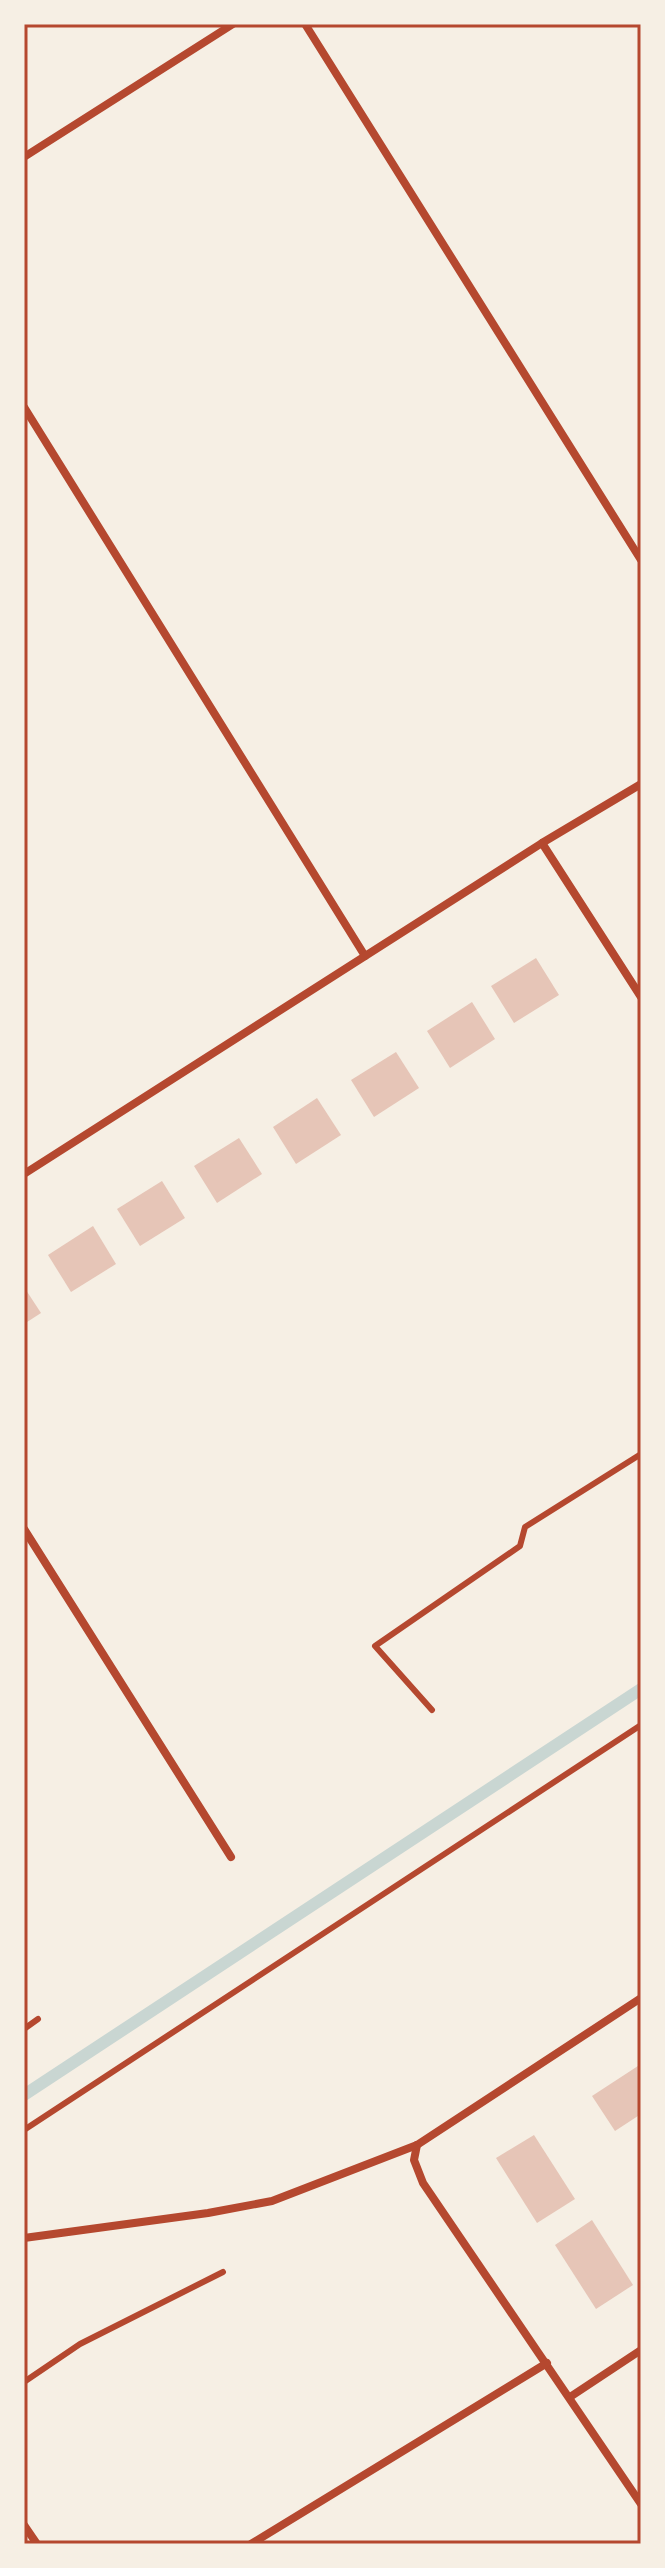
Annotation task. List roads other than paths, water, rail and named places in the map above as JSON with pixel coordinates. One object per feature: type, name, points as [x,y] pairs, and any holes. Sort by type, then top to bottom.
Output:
[{"type":"street","points":[[24,157],[233,24]]},
{"type":"street","points":[[305,24],[641,560]]},
{"type":"street","points":[[24,407],[365,956]]},
{"type":"street","points":[[24,1174],[542,843],[641,784]]},
{"type":"street","points":[[542,843],[641,997]]},
{"type":"street","points":[[24,1529],[231,1857]]},
{"type":"street","points":[[24,2238],[208,2213],[272,2201],[417,2145],[641,1998]]},
{"type":"street","points":[[417,2145],[414,2160],[423,2183],[641,2504]]},
{"type":"street","points":[[570,2397],[641,2350]]},
{"type":"street","points":[[251,2544],[547,2363]]},
{"type":"street","points":[[24,2525],[37,2544]]},
{"type":"lane","points":[[432,1710],[375,1646],[520,1546],[525,1527],[641,1454]]},
{"type":"lane","points":[[24,2130],[641,1725]]},
{"type":"lane","points":[[24,2029],[38,2019]]},
{"type":"lane","points":[[24,2382],[80,2344],[223,2272]]},
{"type":"waterway","points":[[24,2095],[641,1689]]}]
